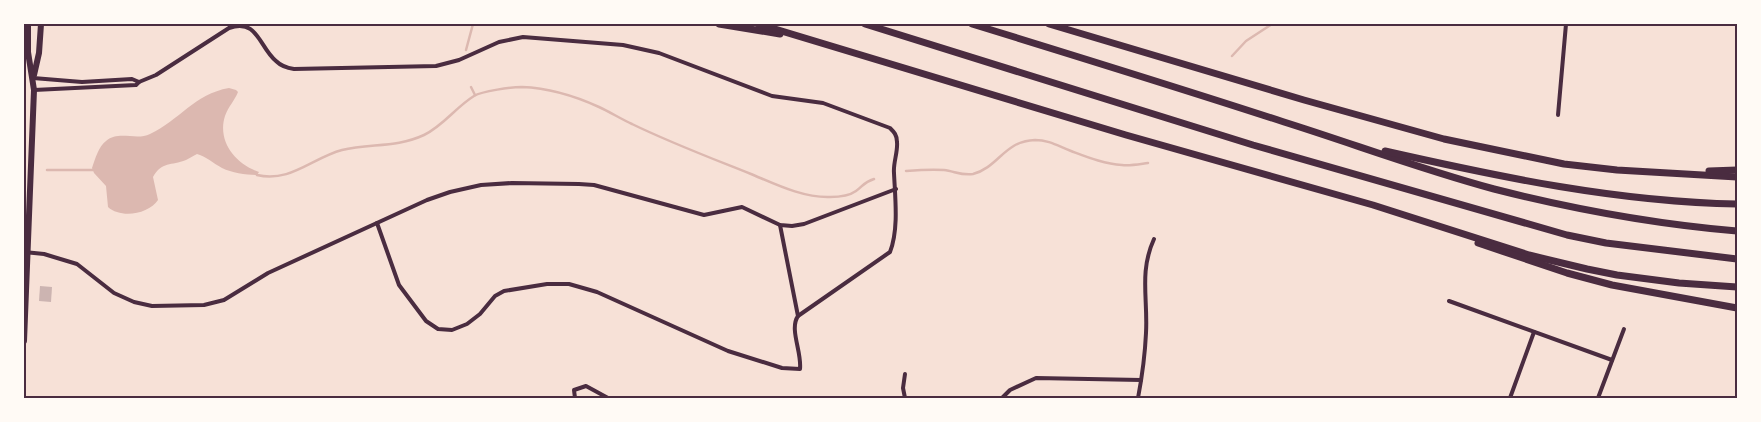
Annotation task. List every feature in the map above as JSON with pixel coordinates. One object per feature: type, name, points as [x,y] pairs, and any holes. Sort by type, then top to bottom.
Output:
[{"type":"highway","points":[[719,24],[815,40]]},
{"type":"highway","points":[[758,24],[1126,135],[1418,218],[1529,255],[1587,270],[1649,280],[1737,287]]},
{"type":"highway","points":[[865,24],[1253,145],[1567,235],[1606,243],[1737,259]]},
{"type":"highway","points":[[972,24],[1144,76],[1425,169],[1494,189],[1646,220],[1737,231]]},
{"type":"highway","points":[[1049,24],[1444,139],[1564,164],[1737,177]]},
{"type":"highway","points":[[1346,142],[1466,169],[1578,189],[1671,200],[1737,204]]},
{"type":"highway","points":[[1671,173],[1737,170]]},
{"type":"highway","points":[[1418,218],[1492,248],[1567,273],[1612,285],[1737,308]]},
{"type":"main road","points":[[24,341],[26,252],[34,90],[28,52],[28,24]]},
{"type":"main road","points":[[33,78],[39,52],[40,24]]},
{"type":"street","points":[[1558,115],[1566,24]]},
{"type":"street","points":[[34,90],[136,85],[138,82],[156,75],[229,28],[237,26],[245,26],[252,30],[275,61],[284,67],[294,69],[436,66],[460,60],[499,42],[523,38],[622,45],[659,53],[772,96],[823,103],[890,128],[896,134],[898,140],[894,172],[896,189],[893,245],[890,252],[798,316]]},
{"type":"street","points":[[33,78],[82,82],[132,79],[138,82]]},
{"type":"street","points":[[82,82],[82,88]]},
{"type":"street","points":[[26,252],[44,254],[77,264],[114,293],[134,302],[152,306],[204,306],[224,300],[268,273],[427,200],[450,192],[481,185],[512,183],[594,185],[704,215],[742,207],[770,222],[792,226],[804,224],[896,189]]},
{"type":"street","points":[[377,223],[399,285],[426,321],[438,328],[452,330],[467,324],[480,314],[496,296],[504,291],[547,284],[569,284],[597,292],[728,351],[782,368],[800,369],[802,358],[794,326],[798,316],[780,225]]},
{"type":"street","points":[[1138,398],[1146,333],[1145,276],[1147,254],[1154,239]]},
{"type":"street","points":[[1449,301],[1612,360]]},
{"type":"street","points":[[1598,398],[1624,330]]},
{"type":"street","points":[[1510,398],[1534,332]]},
{"type":"street","points":[[905,374],[903,388],[905,398]]},
{"type":"street","points":[[1002,398],[1010,390],[1036,378],[1140,380]]},
{"type":"street","points":[[576,398],[574,390],[586,386],[608,398]]},
{"type":"shaded area","points":[[229,88],[238,92],[225,116],[223,125],[226,143],[242,163],[259,172],[257,175],[226,170],[197,154],[186,160],[163,166],[156,172],[153,177],[158,200],[148,209],[142,212],[127,214],[114,211],[108,207],[106,186],[92,168],[104,143],[116,136],[145,136],[150,134],[206,96]]},
{"type":"building","points":[[40,286],[52,287],[51,302],[39,301]]},
{"type":"waterway","points":[[466,50],[473,24]]},
{"type":"waterway","points":[[1232,56],[1246,41],[1272,24]]},
{"type":"waterway","points":[[471,87],[475,95]]},
{"type":"waterway","points":[[257,175],[280,176],[342,150],[393,144],[414,139],[437,127],[461,105],[478,94],[522,87],[561,93],[580,99],[676,144],[799,193],[820,197],[843,196],[853,193],[874,179]]},
{"type":"waterway","points":[[906,171],[939,170],[973,174],[982,171],[1016,145],[1025,141],[1035,140],[1049,142],[1089,158],[1109,163],[1128,165],[1148,163]]},
{"type":"waterway","points":[[47,170],[93,170]]}]
